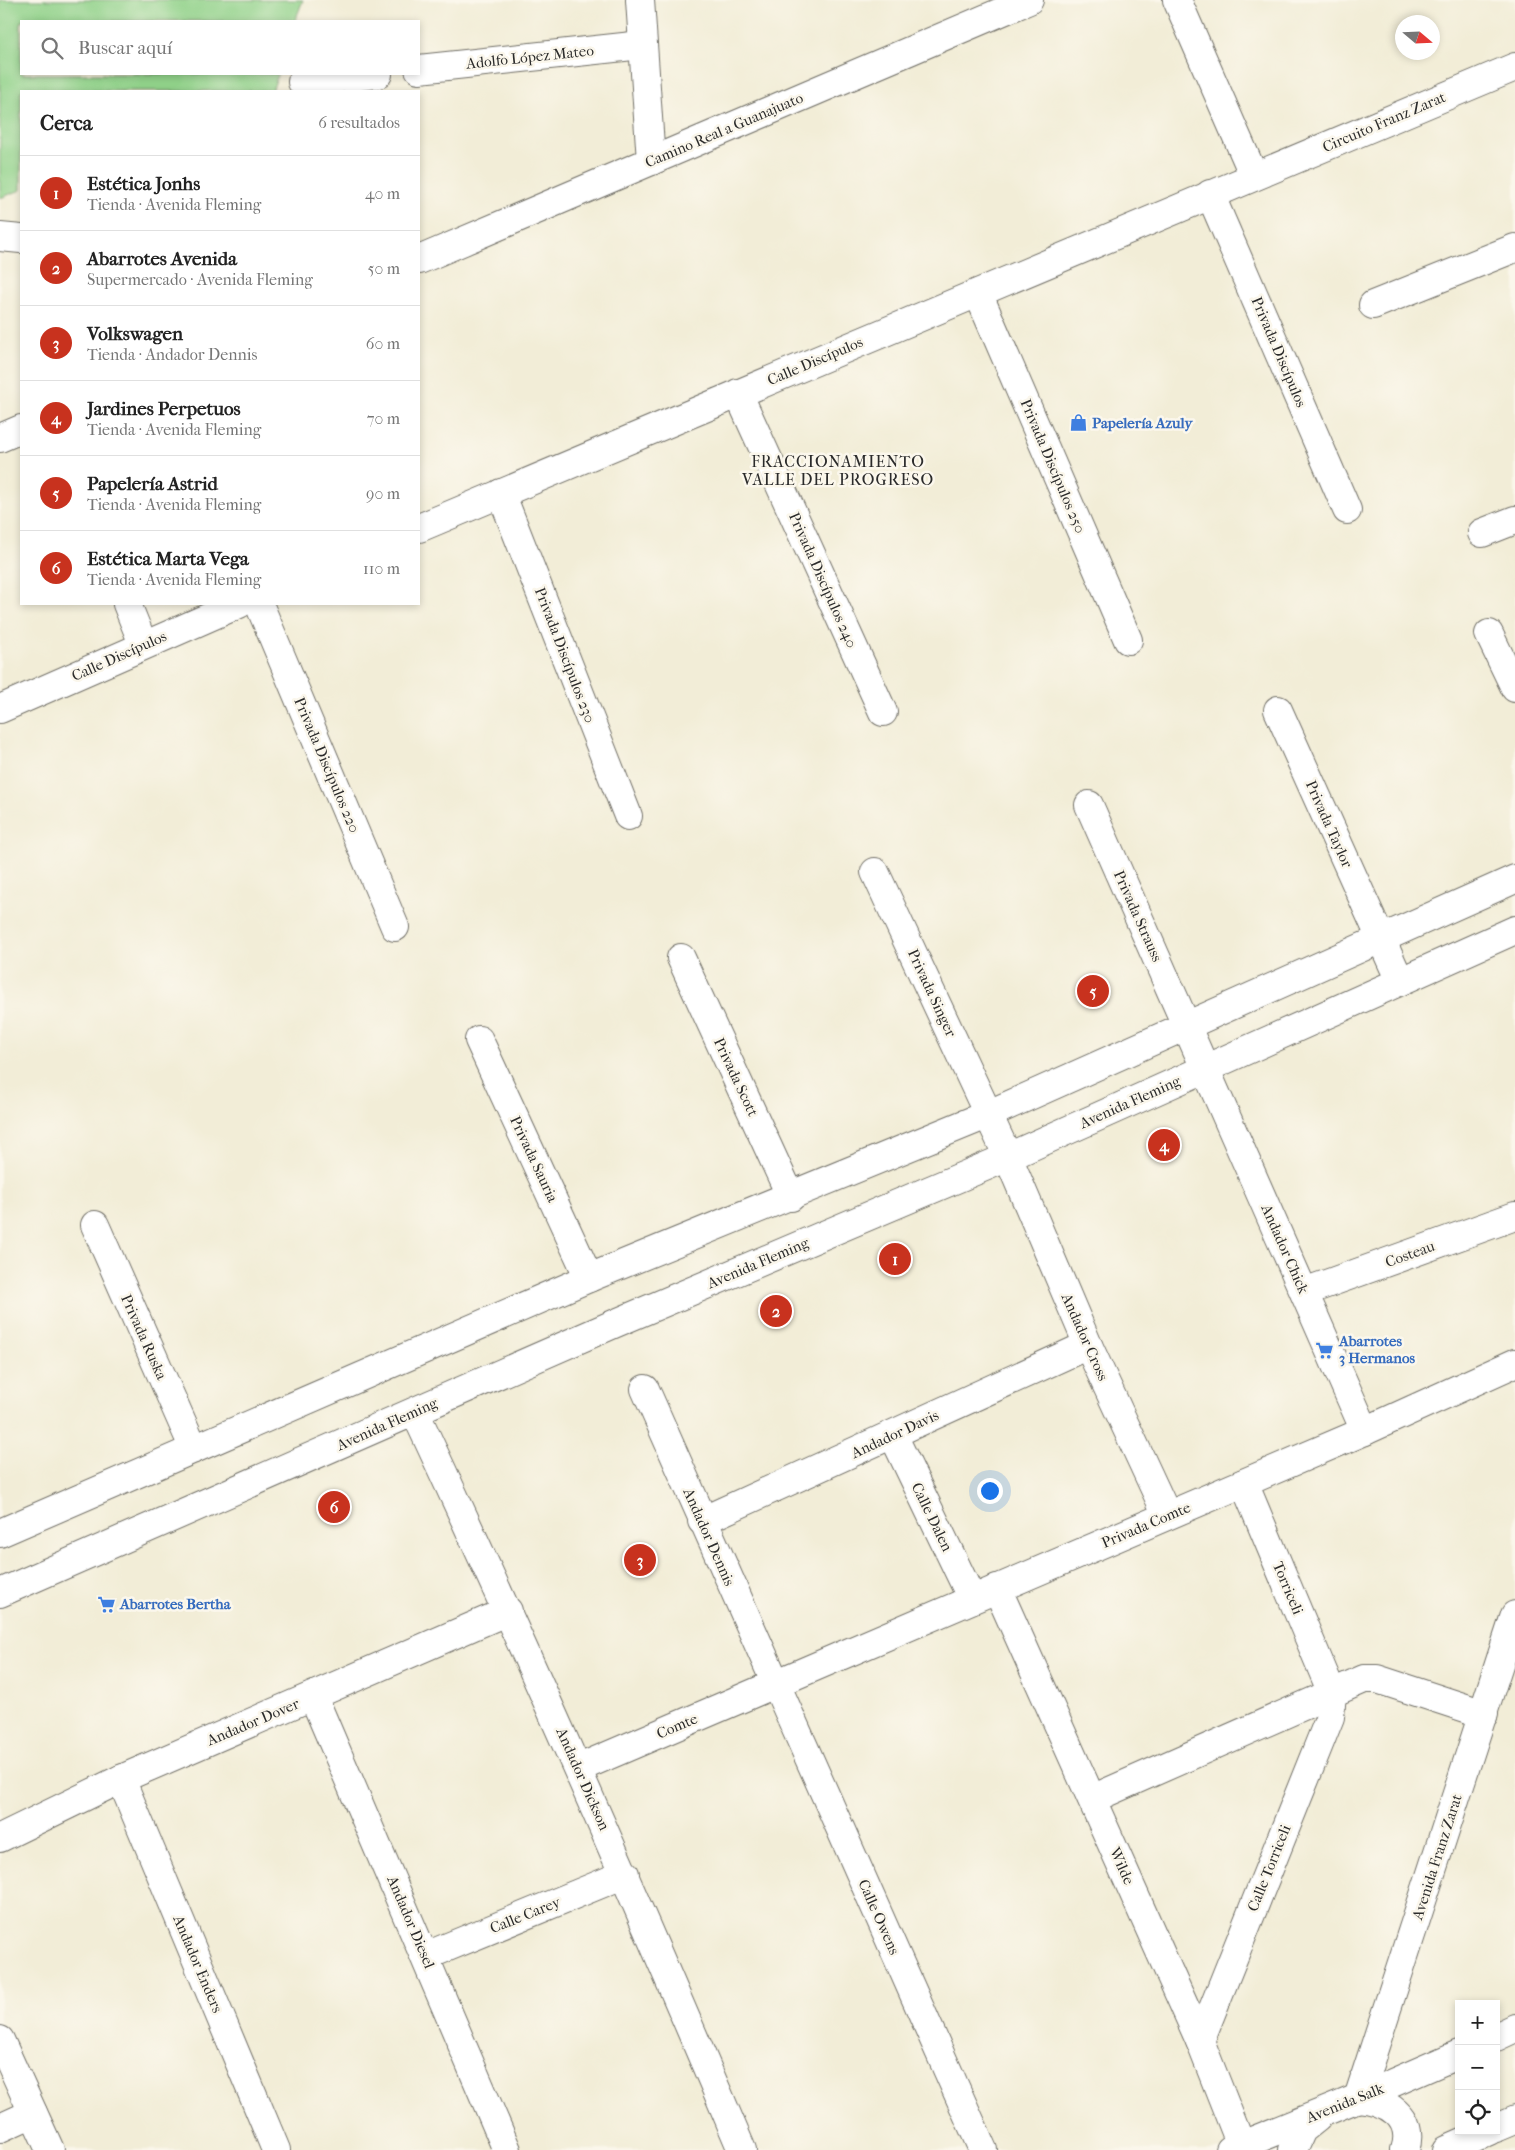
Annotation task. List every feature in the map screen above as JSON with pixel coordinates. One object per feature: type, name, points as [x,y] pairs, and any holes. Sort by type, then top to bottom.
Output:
[{"type":"street","points":[[640,0],[651,161]]},
{"type":"street","name":"Camino Real a Guanajuato","points":[[420,260],[1029,0]]},
{"type":"street","points":[[1177,0],[1254,176]]},
{"type":"street","name":"Adolfo López Mateo","points":[[420,69],[642,45]]},
{"type":"street","name":"Circuito Franz Zarat","points":[[1210,194],[1515,67]]},
{"type":"street","points":[[302,82],[368,75]]},
{"type":"street","name":"Calle Discípulos","points":[[420,528],[1210,194]]},
{"type":"street","name":"Privada Discípulos","points":[[1210,194],[1347,510]]},
{"type":"street","points":[[0,237],[20,239]]},
{"type":"street","points":[[1372,305],[1515,248]]},
{"type":"street","name":"Privada Discípulos 250","points":[[978,292],[1128,640]]},
{"type":"street","name":"Privada Discípulos 240","points":[[738,394],[882,712]]},
{"type":"street","points":[[0,438],[20,430]]},
{"type":"street","name":"Privada Discípulos 230","points":[[501,494],[628,816]]},
{"type":"street","points":[[1482,533],[1515,520]]},
{"type":"street","points":[[127,605],[144,644]]},
{"type":"street","name":"Calle Discípulos","points":[[0,709],[144,644],[237,605]]},
{"type":"street","name":"Privada Discípulos 220","points":[[259,605],[395,927]]},
{"type":"street","points":[[1489,634],[1515,688]]},
{"type":"street","name":"Privada Taylor","points":[[1278,710],[1400,981]]},
{"type":"street","name":"Privada Strauss","points":[[1090,805],[1206,1068]]},
{"type":"street","name":"Privada Singer","points":[[875,872],[1008,1157]]},
{"type":"street","points":[[0,1533],[589,1278],[791,1197],[988,1114],[1515,879]]},
{"type":"street","name":"Avenida Fleming","points":[[0,1593],[616,1323],[1008,1157],[1515,930]]},
{"type":"street","name":"Privada Scott","points":[[681,958],[791,1197]]},
{"type":"street","name":"Privada Sauria","points":[[479,1040],[589,1278]]},
{"type":"street","name":"Andador Chick","points":[[1206,1068],[1364,1431]]},
{"type":"street","name":"Andador Cross","points":[[1008,1157],[1088,1345],[1167,1515]]},
{"type":"street","name":"Costeau","points":[[1304,1292],[1515,1216]]},
{"type":"street","name":"Privada Ruska","points":[[95,1225],[194,1449]]},
{"type":"street","name":"Andador Davis","points":[[702,1521],[1088,1345]]},
{"type":"street","name":"Privada Comte","points":[[775,1683],[1244,1483],[1515,1363]]},
{"type":"street","name":"Andador Dennis","points":[[644,1389],[775,1683]]},
{"type":"street","name":"Andador Dickson","points":[[415,1412],[579,1768],[742,2150]]},
{"type":"street","name":"Calle Dalen","points":[[893,1435],[972,1600]]},
{"type":"street","name":"Torriceli","points":[[1244,1483],[1332,1693]]},
{"type":"street","name":"Wilde","points":[[998,1588],[1200,2041],[1236,2148]]},
{"type":"street","name":"Andador Dover","points":[[0,1838],[121,1779],[508,1611]]},
{"type":"street","name":"Avenida Franz Zarat","points":[[1358,2098],[1515,1615]]},
{"type":"street","points":[[1092,1800],[1364,1679],[1377,1680],[1484,1714]]},
{"type":"street","name":"Comte","points":[[579,1768],[775,1683]]},
{"type":"street","name":"Calle Owens","points":[[775,1683],[982,2150]]},
{"type":"street","name":"Calle Torriceli","points":[[1200,2041],[1330,1717],[1332,1693]]},
{"type":"street","name":"Andador Diesel","points":[[313,1696],[426,1956],[507,2150]]},
{"type":"street","name":"Andador Enders","points":[[121,1779],[276,2150]]},
{"type":"street","name":"Calle Carey","points":[[426,1956],[625,1874]]},
{"type":"street","points":[[1500,2035],[1515,2028]]},
{"type":"street","points":[[0,2040],[50,2150]]},
{"type":"street","name":"Avenida Salk","points":[[1236,2148],[1455,2056]]},
{"type":"street","points":[[1358,2098],[1382,2102],[1394,2109],[1402,2120],[1406,2133],[1405,2150]]},
{"type":"street","points":[[0,2128],[33,2112]]},
{"type":"street","points":[[1293,2150],[1302,2130],[1324,2112]]},
{"type":"street","points":[[1500,2126],[1515,2120]]},
{"type":"street","points":[[1446,2150],[1480,2135]]},
{"type":"green space","points":[[0,0],[303,0],[295,20],[20,20],[20,75],[278,75],[272,90],[20,90],[20,190],[0,198]]},
{"type":"place","name":"Papelería Azuly","points":[[1078,423]]},
{"type":"place","name":"Papelería Astrid","points":[[1093,991]]},
{"type":"place","name":"Jardines Perpetuos","points":[[1164,1145]]},
{"type":"place","name":"Estética Jonhs","points":[[895,1259]]},
{"type":"place","name":"Abarrotes Avenida","points":[[776,1311]]},
{"type":"place","name":"Abarrotes 3 Hermanos","points":[[1325,1350]]},
{"type":"place","name":"Estética Marta Vega","points":[[334,1507]]},
{"type":"place","name":"Volkswagen","points":[[640,1560]]},
{"type":"place","name":"Abarrotes Bertha","points":[[106,1604]]},
{"type":"district","name":"FRACCIONAMIENTO VALLE DEL PROGRESO","points":[[838,470]]}]
